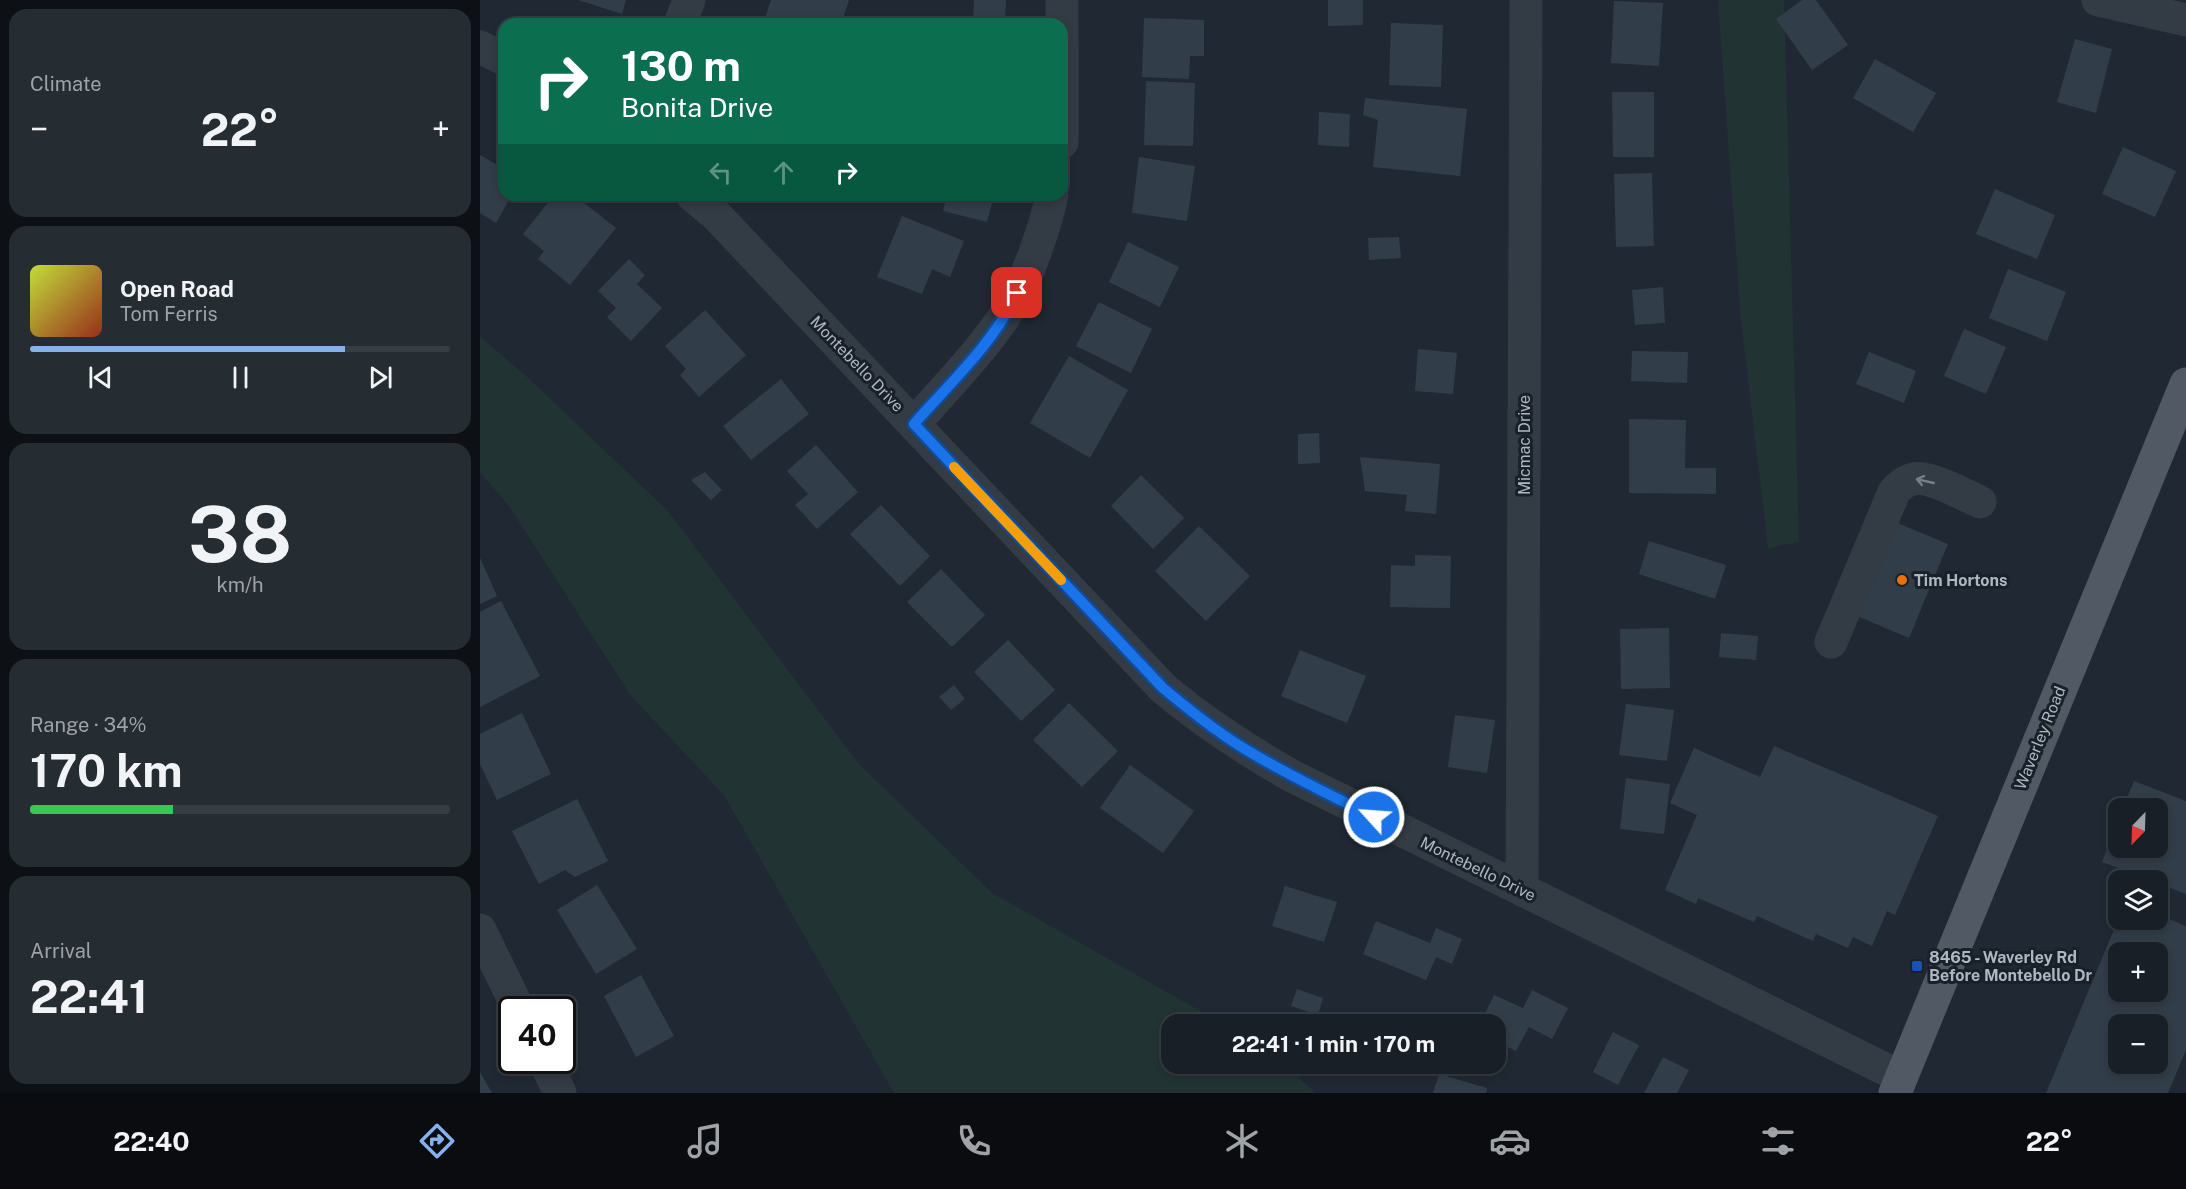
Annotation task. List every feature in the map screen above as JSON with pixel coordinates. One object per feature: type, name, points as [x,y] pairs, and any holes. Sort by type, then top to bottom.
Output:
[{"type":"main road","name":"Waverley Road","points":[[1898,1085],[2184,396]]},
{"type":"street","points":[[682,18],[689,0]]},
{"type":"street","points":[[1062,0],[1062,18]]},
{"type":"street","name":"Micmac Drive","points":[[1522,890],[1527,0]]},
{"type":"street","points":[[2098,0],[2186,20]]},
{"type":"street","points":[[480,47],[498,56]]},
{"type":"street","name":"Montebello Drive","points":[[699,201],[716,215],[1163,688],[1196,716],[1240,746],[1290,775],[1522,890],[1898,1085]]},
{"type":"street","points":[[914,424],[985,344],[1010,309],[1030,263],[1050,201]]},
{"type":"street","points":[[1832,642],[1894,492],[1903,483],[1915,478],[1928,480],[1980,502]]},
{"type":"street","points":[[480,930],[512,996]]},
{"type":"street","points":[[551,1074],[560,1093]]},
{"type":"shaded area","points":[[1718,0],[1784,0],[1799,542],[1768,548],[1741,320]]},
{"type":"shaded area","points":[[480,337],[525,375],[667,510],[859,764],[992,893],[1205,1014],[1161,1014],[1161,1074],[1294,1074],[1316,1093],[894,1093],[724,795],[631,696],[509,506],[480,472]]},
{"type":"building","points":[[578,0],[626,0],[622,14]]},
{"type":"building","points":[[771,0],[849,0],[843,18],[765,18]]},
{"type":"building","points":[[974,0],[1006,0],[1005,18],[973,18]]},
{"type":"building","points":[[1328,0],[1363,0],[1363,25],[1328,26]]},
{"type":"building","points":[[1802,0],[1816,0],[1848,45],[1812,70],[1776,19]]},
{"type":"building","points":[[1614,1],[1663,3],[1659,66],[1611,63]]},
{"type":"building","points":[[1144,18],[1204,20],[1204,56],[1190,56],[1189,79],[1142,77]]},
{"type":"building","points":[[1391,23],[1443,25],[1441,87],[1389,85]]},
{"type":"building","points":[[2075,39],[2112,49],[2096,113],[2057,102]]},
{"type":"building","points":[[1875,59],[1936,93],[1913,132],[1853,98]]},
{"type":"building","points":[[1146,81],[1195,83],[1193,146],[1144,145]]},
{"type":"building","points":[[1612,92],[1654,92],[1654,157],[1613,157]]},
{"type":"building","points":[[1365,98],[1467,109],[1460,176],[1373,167],[1378,120],[1363,115]]},
{"type":"building","points":[[1319,112],[1350,114],[1349,147],[1318,145]]},
{"type":"building","points":[[2123,147],[2176,171],[2155,217],[2102,194]]},
{"type":"building","points":[[480,155],[498,166],[498,201],[509,201],[496,223],[480,213]]},
{"type":"building","points":[[1139,157],[1195,166],[1187,221],[1132,213]]},
{"type":"building","points":[[1652,173],[1654,246],[1616,247],[1614,174]]},
{"type":"building","points":[[1995,189],[2055,215],[2037,259],[1976,234]]},
{"type":"building","points":[[549,201],[582,201],[616,228],[570,285],[538,259],[544,251],[523,234]]},
{"type":"building","points":[[946,201],[992,201],[987,222],[943,211]]},
{"type":"building","points":[[902,216],[964,241],[950,277],[932,269],[922,294],[877,277]]},
{"type":"building","points":[[1399,237],[1401,258],[1369,260],[1368,238]]},
{"type":"building","points":[[1128,242],[1179,267],[1160,307],[1109,282]]},
{"type":"building","points":[[629,259],[645,275],[637,284],[662,308],[631,341],[607,317],[616,308],[598,291]]},
{"type":"building","points":[[2008,269],[2066,292],[2047,341],[1989,318]]},
{"type":"building","points":[[1663,287],[1665,323],[1635,325],[1632,290]]},
{"type":"building","points":[[1099,302],[1152,329],[1131,373],[1076,346]]},
{"type":"building","points":[[705,310],[746,355],[699,397],[680,375],[686,369],[665,346]]},
{"type":"building","points":[[1964,329],[2006,347],[1986,394],[1944,376]]},
{"type":"building","points":[[1418,349],[1457,353],[1453,394],[1415,391]]},
{"type":"building","points":[[1632,351],[1688,352],[1687,383],[1631,381]]},
{"type":"building","points":[[1869,352],[1916,371],[1904,403],[1856,384]]},
{"type":"building","points":[[1069,356],[1128,390],[1090,458],[1030,423]]},
{"type":"building","points":[[781,379],[809,414],[751,460],[723,426]]},
{"type":"building","points":[[1629,419],[1686,420],[1685,468],[1716,468],[1716,494],[1629,493]]},
{"type":"building","points":[[1319,433],[1320,463],[1298,464],[1298,434]]},
{"type":"building","points":[[816,445],[858,492],[817,529],[795,505],[808,494],[787,471]]},
{"type":"building","points":[[1360,457],[1440,464],[1436,514],[1405,511],[1407,495],[1365,491]]},
{"type":"building","points":[[705,472],[722,490],[711,500],[691,480]]},
{"type":"building","points":[[1141,475],[1184,518],[1153,549],[1111,506]]},
{"type":"building","points":[[881,505],[930,556],[900,586],[850,534]]},
{"type":"building","name":"Tim Hortons","points":[[1895,522],[1948,544],[1909,638],[1857,616]]},
{"type":"building","points":[[1199,526],[1250,576],[1206,621],[1155,571]]},
{"type":"building","points":[[1649,541],[1726,565],[1715,599],[1639,574]]},
{"type":"building","points":[[1415,555],[1451,556],[1450,608],[1390,607],[1391,565],[1415,566]]},
{"type":"building","points":[[480,558],[497,596],[480,604]]},
{"type":"building","points":[[941,569],[985,615],[952,647],[907,602]]},
{"type":"building","points":[[501,601],[540,676],[480,707],[480,612]]},
{"type":"building","points":[[1669,628],[1670,688],[1621,689],[1620,629]]},
{"type":"building","points":[[1721,633],[1758,636],[1756,660],[1719,657]]},
{"type":"building","points":[[1008,640],[1055,690],[1021,721],[974,672]]},
{"type":"building","points":[[1300,650],[1366,676],[1347,723],[1281,696]]},
{"type":"building","points":[[954,685],[965,699],[951,710],[939,697]]},
{"type":"building","points":[[1069,703],[1118,751],[1082,787],[1033,740]]},
{"type":"building","points":[[1626,704],[1674,710],[1667,761],[1619,755]]},
{"type":"building","points":[[522,713],[551,774],[497,800],[480,764],[480,734]]},
{"type":"building","points":[[1455,715],[1495,720],[1487,773],[1448,767]]},
{"type":"building","points":[[1774,746],[1938,816],[1895,915],[1887,911],[1872,946],[1853,937],[1848,948],[1816,934],[1813,941],[1757,916],[1754,922],[1698,898],[1696,904],[1665,890],[1697,815],[1670,803],[1694,748],[1760,777]]},
{"type":"building","points":[[1130,765],[1194,811],[1163,853],[1100,808]]},
{"type":"building","points":[[1626,778],[1670,784],[1664,834],[1620,829]]},
{"type":"building","points":[[2134,781],[2186,801],[2186,894],[2168,887],[2168,870],[2124,870],[2102,862],[2108,847],[2108,858],[2168,858],[2168,798],[2127,798]]},
{"type":"building","points":[[577,799],[608,861],[575,877],[565,870],[539,884],[512,831]]},
{"type":"building","points":[[597,885],[637,949],[596,974],[557,910]]},
{"type":"building","points":[[1285,886],[1337,902],[1324,942],[1272,926]]},
{"type":"building","points":[[2168,919],[2186,926],[2186,1050],[2168,1093],[2046,1093],[2108,944],[2108,1002],[2168,1002],[2168,942],[2109,942],[2114,930],[2168,930]]},
{"type":"building","points":[[1376,921],[1430,943],[1436,928],[1462,939],[1452,964],[1436,957],[1426,980],[1363,954]]},
{"type":"building","points":[[641,975],[674,1036],[636,1057],[604,996]]},
{"type":"building","points":[[1297,989],[1323,998],[1318,1014],[1291,1006]]},
{"type":"building","points":[[1532,990],[1568,1008],[1552,1039],[1529,1027],[1516,1051],[1506,1046],[1506,1014],[1485,1014],[1494,995],[1523,1008]]},
{"type":"building","points":[[1613,1032],[1639,1045],[1618,1085],[1593,1072]]},
{"type":"building","points":[[1663,1057],[1689,1070],[1677,1093],[1644,1093]]},
{"type":"building","points":[[480,1072],[492,1093],[480,1093]]},
{"type":"building","points":[[1439,1074],[1487,1088],[1486,1093],[1433,1093]]},
{"type":"slow traffic","points":[[954,467],[1061,580]]},
{"type":"place","name":"Tim Hortons","points":[[1902,580]]},
{"type":"place","name":"8465 - Waverley Rd Before Montebello Dr","points":[[1917,966]]},
{"type":"route","points":[[1017,293],[1010,309],[985,344],[914,424],[1163,688],[1196,716],[1240,746],[1290,775],[1374,817]]}]
